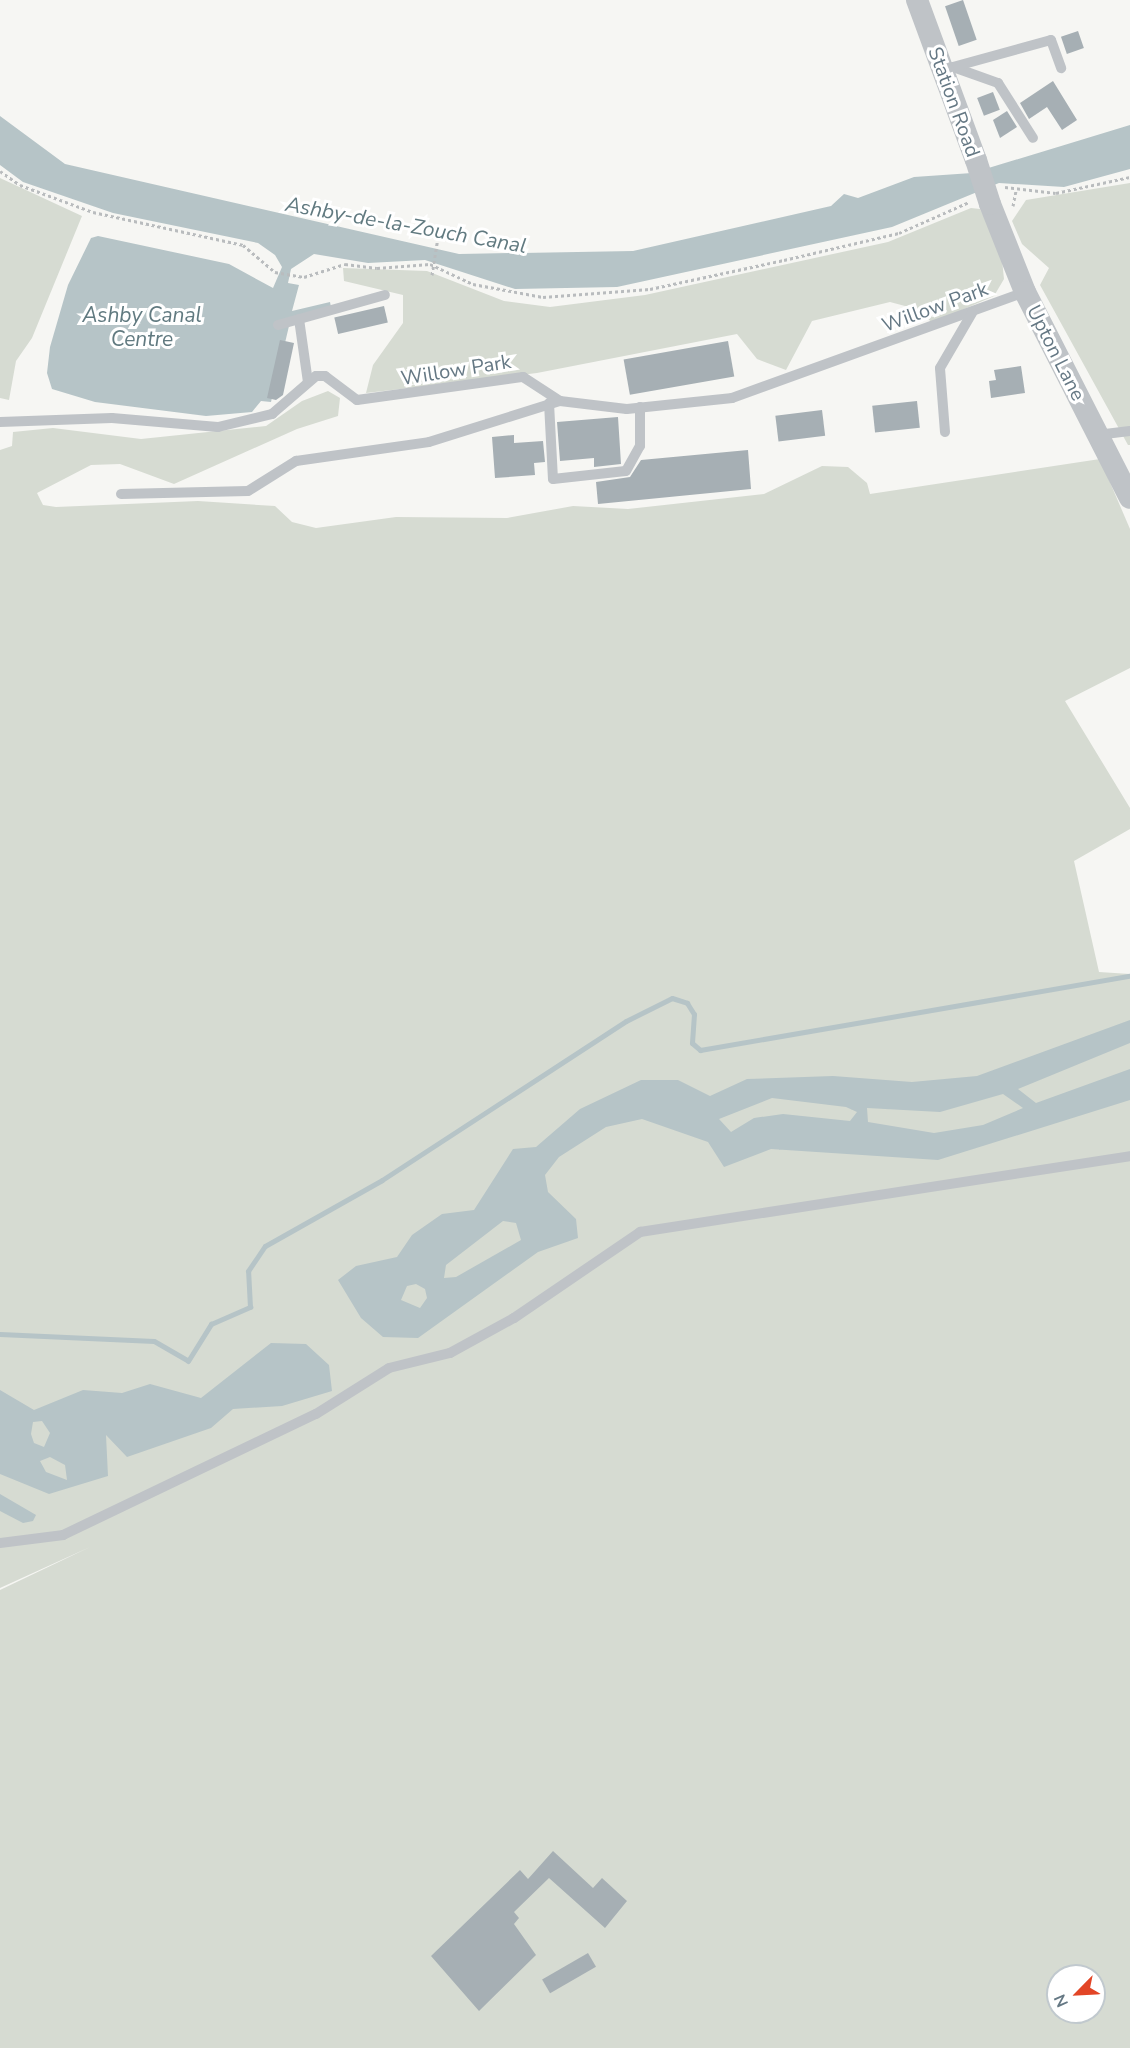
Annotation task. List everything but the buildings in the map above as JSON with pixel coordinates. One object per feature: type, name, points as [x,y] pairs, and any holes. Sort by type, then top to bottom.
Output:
[{"type":"street","name":"Station Road","points":[[916,0],[948,68],[988,197]]},
{"type":"street","name":"Upton Lane","points":[[988,197],[1025,292],[1130,498]]},
{"type":"lane","points":[[948,68],[1051,40],[1061,68]]},
{"type":"lane","points":[[948,68],[998,83],[1033,138]]},
{"type":"lane","name":"Willow Park","points":[[308,382],[325,376],[357,400],[369,400],[523,377],[555,402],[640,407],[748,393],[972,314],[1025,292]]},
{"type":"lane","points":[[278,325],[385,295]]},
{"type":"lane","points":[[945,432],[940,368],[972,314]]},
{"type":"lane","points":[[0,422],[112,418],[218,427],[272,414],[308,382],[299,319]]},
{"type":"lane","points":[[122,494],[248,491],[297,461],[429,441],[555,402],[553,479],[626,471],[640,446],[640,407]]},
{"type":"lane","points":[[1100,443],[1130,431]]},
{"type":"lane","points":[[0,1543],[63,1535],[316,1414],[389,1368],[450,1353],[514,1318],[640,1232],[1130,1156]]},
{"type":"path","points":[[0,171],[48,197],[243,245],[275,272],[304,277],[345,264],[377,268],[430,264],[501,291],[592,296],[650,289],[899,233],[988,197],[1056,193],[1130,177]]},
{"type":"path","points":[[432,276],[438,237]]},
{"type":"shaded area","points":[[0,178],[82,216],[32,338],[16,361],[9,400],[0,398]]},
{"type":"shaded area","points":[[1130,183],[1130,445],[1128,445],[1040,285],[1049,268],[1022,244],[1012,221],[1026,200]]},
{"type":"shaded area","points":[[971,208],[980,209],[1002,260],[1004,279],[994,296],[932,323],[920,310],[890,302],[812,321],[786,370],[757,359],[737,334],[537,373],[366,393],[373,365],[403,323],[403,295],[344,281],[343,268],[427,271],[504,301],[550,307],[645,295],[888,242]]},
{"type":"shaded area","points":[[328,391],[340,398],[338,416],[297,429],[174,484],[120,464],[91,465],[37,493],[43,505],[56,507],[198,501],[275,506],[292,522],[316,528],[396,517],[507,518],[573,506],[628,509],[764,494],[822,466],[848,467],[867,483],[870,494],[1100,459],[1130,529],[1130,668],[1065,701],[1130,808],[1130,829],[1074,861],[1099,972],[1130,974],[1130,2048],[0,2048],[0,1590],[90,1547],[0,1588],[0,450],[12,446],[13,432],[53,428],[141,439],[266,426],[302,401]]},
{"type":"water","name":"Ashby Canal Centre","points":[[0,116],[65,164],[459,254],[633,251],[831,206],[844,194],[858,198],[914,177],[972,173],[1130,125],[1130,169],[1064,187],[999,183],[892,227],[617,287],[515,289],[425,260],[368,263],[314,254],[291,269],[288,283],[299,285],[292,311],[330,302],[332,312],[289,326],[271,402],[261,401],[252,412],[206,416],[95,402],[52,389],[47,373],[50,347],[68,285],[91,238],[98,236],[229,264],[273,288],[282,267],[275,255],[258,243],[113,213],[23,182],[0,165]]},
{"type":"water","points":[[1130,1020],[1130,1043],[1018,1089],[1036,1103],[1130,1069],[1130,1100],[938,1160],[771,1149],[724,1167],[708,1142],[642,1119],[606,1127],[559,1157],[545,1175],[548,1192],[576,1219],[578,1238],[538,1252],[418,1338],[383,1337],[361,1318],[338,1280],[356,1266],[397,1257],[412,1235],[442,1214],[474,1210],[513,1149],[536,1147],[580,1109],[641,1080],[678,1080],[710,1096],[747,1079],[833,1076],[912,1082],[977,1076]],"holes":[[[1003,1094],[1023,1108],[983,1125],[934,1133],[868,1122],[867,1108],[940,1112]],[[772,1098],[846,1107],[857,1112],[850,1121],[783,1114],[754,1118],[731,1132],[719,1119]],[[503,1221],[516,1223],[521,1240],[456,1277],[444,1278],[446,1265]],[[416,1284],[425,1289],[427,1298],[420,1308],[401,1300],[407,1286]]]},
{"type":"water","points":[[271,1343],[306,1344],[329,1365],[332,1391],[282,1406],[233,1409],[211,1428],[127,1457],[106,1435],[108,1476],[49,1494],[0,1474],[0,1390],[34,1410],[83,1390],[122,1393],[150,1384],[201,1398]],"holes":[[[42,1421],[50,1433],[44,1447],[34,1443],[31,1434],[33,1422]],[[50,1457],[65,1465],[67,1480],[46,1472],[40,1461]]]},
{"type":"water","points":[[0,1494],[36,1515],[33,1521],[23,1523],[0,1511]]},
{"type":"waterway","points":[[0,1334],[154,1341],[188,1361],[211,1324],[250,1307],[248,1271],[265,1246],[382,1180],[626,1021],[672,998],[687,1003],[694,1014],[692,1043],[700,1050],[1130,976]]},
{"type":"water label","name":"Ashby-de-la-Zouch Canal","points":[[406,225]]}]
